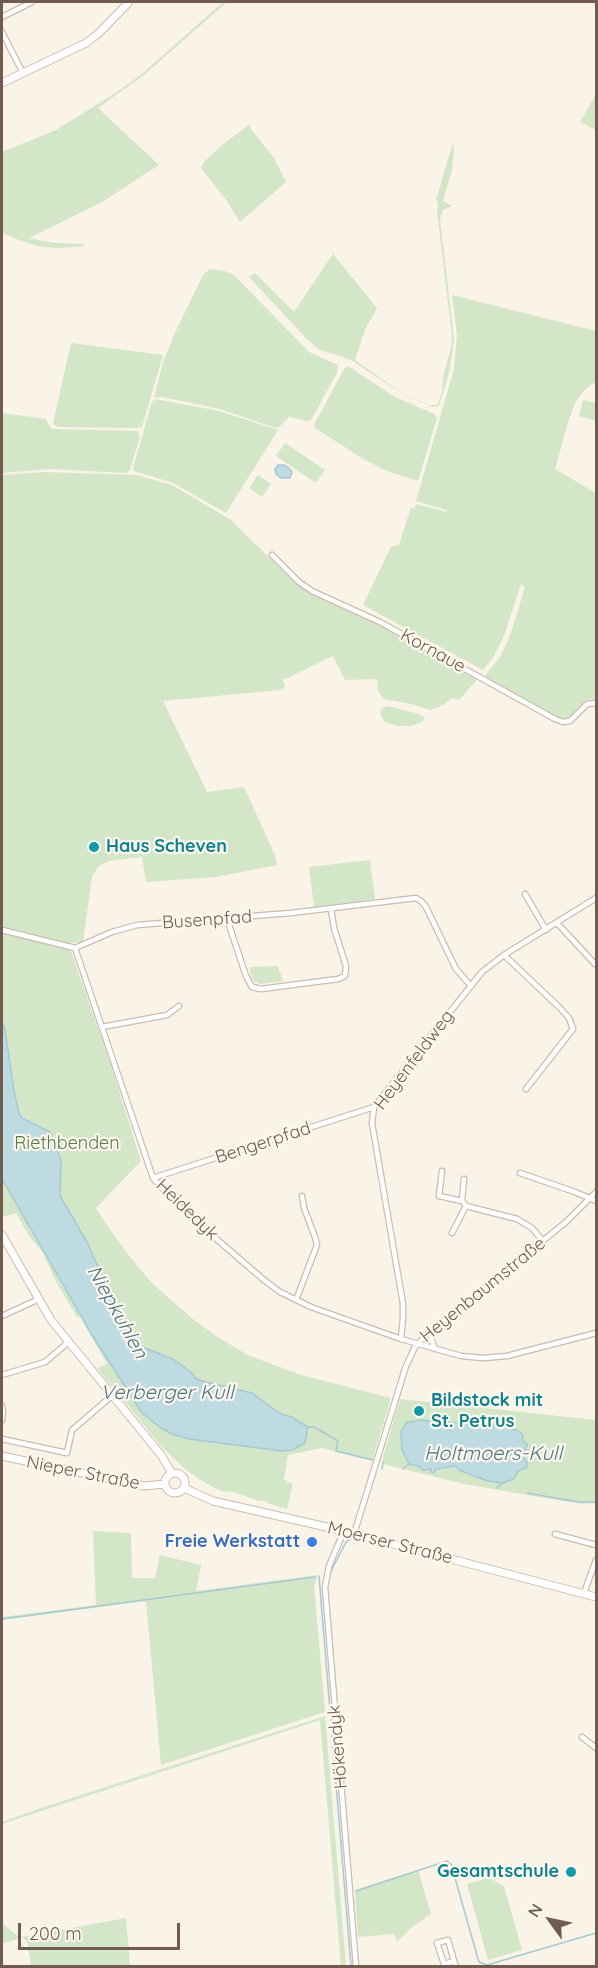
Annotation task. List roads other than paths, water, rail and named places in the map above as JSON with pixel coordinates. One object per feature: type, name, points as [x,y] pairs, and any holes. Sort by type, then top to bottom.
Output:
[{"type":"main road","points":[[2,83],[93,38],[129,2]]},
{"type":"main road","points":[[2,1235],[51,1320],[161,1455],[172,1473],[166,1477],[165,1484]]},
{"type":"main road","name":"Nieper Straße","points":[[2,1456],[144,1486],[165,1484]]},
{"type":"main road","name":"Moerser Straße","points":[[165,1484],[166,1488],[173,1493],[184,1488],[183,1475],[172,1473]]},
{"type":"main road","name":"Moerser Straße","points":[[184,1488],[213,1501],[344,1531],[597,1597]]},
{"type":"street","points":[[2,17],[32,2]]},
{"type":"street","points":[[2,32],[23,73]]},
{"type":"street","name":"Kornaue","points":[[272,555],[299,582],[312,591],[380,622],[555,719],[563,722],[570,721],[587,704],[597,703]]},
{"type":"street","points":[[525,894],[546,930]]},
{"type":"street","name":"Busenpfad","points":[[75,948],[131,926],[331,909],[412,898],[419,899],[426,907],[456,969],[471,986]]},
{"type":"street","name":"Heyenfeldweg","points":[[400,1339],[403,1311],[372,1123],[374,1107],[482,972],[504,955],[597,898]]},
{"type":"street","points":[[227,918],[246,976],[252,987],[261,989],[338,979],[345,976],[346,966],[334,928],[331,909]]},
{"type":"street","points":[[557,922],[595,964]]},
{"type":"street","points":[[2,930],[75,948]]},
{"type":"street","name":"Heidedyk","points":[[75,948],[153,1178],[177,1205],[280,1292],[400,1339],[461,1356],[497,1358],[597,1333]]},
{"type":"street","points":[[504,955],[559,1007],[569,1018],[573,1029],[526,1089]]},
{"type":"street","points":[[102,1027],[167,1015],[179,1006]]},
{"type":"street","name":"Bengerpfad","points":[[153,1178],[374,1107]]},
{"type":"street","points":[[442,1171],[439,1196],[517,1219],[532,1228],[543,1241]]},
{"type":"street","points":[[520,1173],[594,1199]]},
{"type":"street","points":[[452,1233],[464,1203],[464,1179]]},
{"type":"street","name":"Heyenbaumstraße","points":[[354,1534],[406,1366],[418,1343],[594,1199],[597,1192]]},
{"type":"street","points":[[296,1300],[316,1245],[302,1196]]},
{"type":"street","points":[[2,1316],[39,1299]]},
{"type":"street","points":[[433,1329],[431,1338],[435,1349]]},
{"type":"street","points":[[2,1376],[45,1362],[68,1341]]},
{"type":"street","points":[[2,1439],[67,1453],[72,1430],[113,1395]]},
{"type":"street","points":[[2,1406],[2,1420]]},
{"type":"street","name":"Hökendyk","points":[[344,1531],[329,1566],[325,1587],[356,1966]]},
{"type":"street","points":[[555,1534],[597,1545]]},
{"type":"street","points":[[584,1593],[597,1560]]},
{"type":"street","points":[[582,1737],[597,1748]]},
{"type":"street","points":[[448,1940],[455,1964],[444,1964],[437,1943],[448,1940]]},
{"type":"water","points":[[278,465],[289,468],[292,472],[290,478],[281,478],[276,474],[275,469]]},
{"type":"water","name":"Verberger Kull","points":[[2,1022],[19,1114],[22,1118],[50,1132],[61,1161],[60,1196],[87,1242],[103,1278],[104,1287],[120,1318],[139,1346],[173,1359],[191,1372],[195,1378],[202,1381],[252,1393],[279,1413],[308,1427],[305,1443],[292,1450],[282,1451],[189,1439],[161,1428],[142,1413],[92,1335],[2,1179]]},
{"type":"water","name":"Holtmoers-Kull","points":[[420,1420],[517,1430],[523,1435],[522,1440],[527,1444],[524,1457],[527,1467],[517,1472],[514,1479],[502,1483],[488,1481],[461,1471],[455,1466],[436,1469],[434,1473],[431,1469],[423,1470],[419,1466],[409,1464],[402,1450],[401,1432],[406,1423]]},
{"type":"waterway","name":"Niepkuhlen","points":[[307,1427],[314,1427],[338,1441],[336,1451],[373,1460]]},
{"type":"waterway","name":"Niepkuhlen","points":[[382,1469],[383,1463]]},
{"type":"waterway","name":"Niepkuhlen","points":[[403,1469],[409,1464]]},
{"type":"waterway","name":"Niepkuhlen","points":[[497,1488],[502,1483]]},
{"type":"waterway","name":"Niepkuhlen","points":[[527,1493],[579,1502],[596,1502]]},
{"type":"waterway","points":[[330,1573],[346,1542],[354,1537]]},
{"type":"waterway","points":[[319,1576],[351,1966]]},
{"type":"waterway","points":[[2,1619],[315,1577]]},
{"type":"waterway","points":[[356,1891],[447,1861],[451,1864],[479,1962],[487,1965],[596,1933]]},
{"type":"place","name":"Haus Scheven","points":[[94,847]]},
{"type":"place","name":"Bildstock mit St. Petrus","points":[[419,1411]]},
{"type":"place","name":"Freie Werkstatt","points":[[312,1542]]},
{"type":"place","name":"Gesamtschule","points":[[571,1872]]},
{"type":"park label","name":"Riethbenden","points":[[67,1144]]}]
